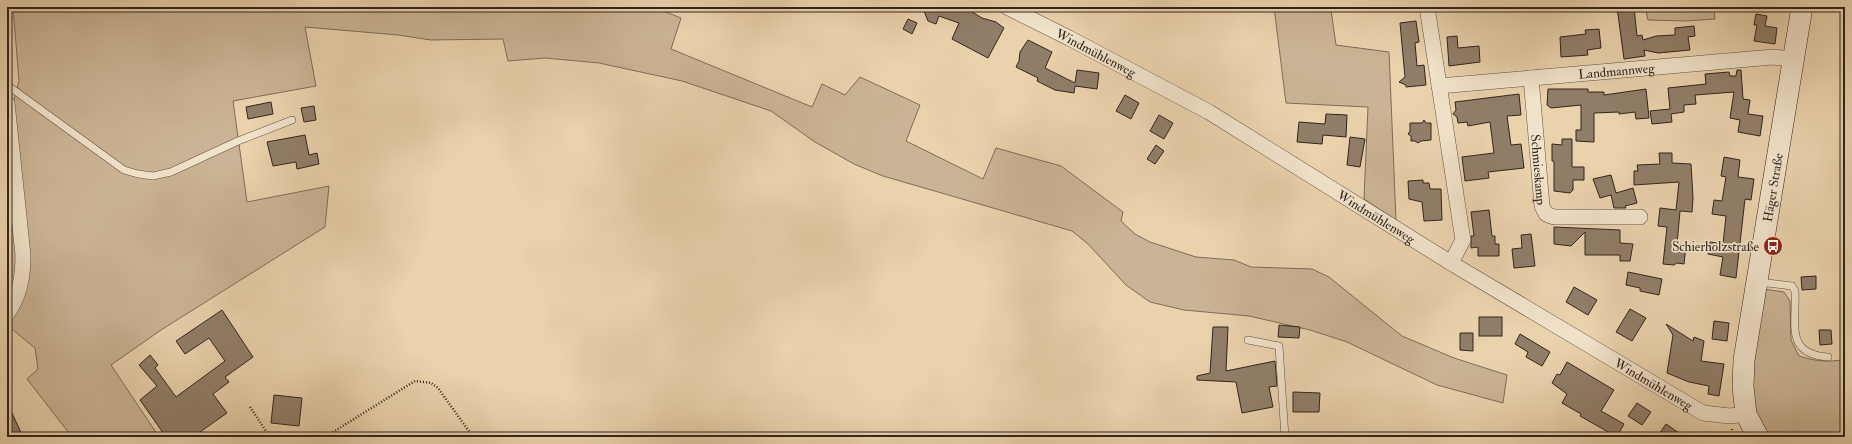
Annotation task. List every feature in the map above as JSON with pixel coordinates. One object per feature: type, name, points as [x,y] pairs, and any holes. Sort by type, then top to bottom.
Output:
[{"type":"main road","name":"Häger Straße","points":[[1758,437],[1746,414],[1743,387],[1744,360],[1802,7]]},
{"type":"street","name":"Windmühlenweg","points":[[1007,7],[1209,112],[1451,263],[1703,413],[1730,416],[1746,414]]},
{"type":"street","points":[[1427,7],[1463,240],[1451,263]]},
{"type":"street","name":"Landmannweg","points":[[1440,86],[1773,57],[1793,59]]},
{"type":"street","name":"Schmieskamp","points":[[1531,78],[1542,206],[1546,214],[1554,217],[1640,217]]},
{"type":"street","points":[[7,103],[23,255],[22,278],[18,294],[7,314]]},
{"type":"lane","points":[[7,85],[124,170],[153,176],[171,172],[238,141],[292,120]]},
{"type":"lane","points":[[1757,282],[1792,286],[1795,291],[1797,341],[1801,349],[1818,357],[1828,357]]},
{"type":"lane","points":[[1248,340],[1279,346],[1285,437]]},
{"type":"path","points":[[325,437],[407,384],[415,381],[431,383],[438,388],[473,437]]},
{"type":"path","points":[[250,407],[270,437]]},
{"type":"shaded area","points":[[13,7],[656,8],[681,18],[671,49],[812,107],[822,84],[845,95],[860,77],[920,105],[906,141],[983,179],[996,148],[1061,166],[1123,212],[1121,221],[1135,234],[1150,242],[1196,257],[1234,260],[1251,267],[1312,269],[1329,277],[1402,336],[1454,358],[1507,375],[1503,403],[1437,385],[1347,342],[1310,330],[1249,316],[1184,310],[1150,302],[1126,285],[1088,244],[1072,231],[883,176],[854,164],[815,142],[771,111],[682,81],[599,63],[545,58],[508,61],[503,39],[431,40],[398,35],[305,27],[316,86],[233,101],[247,202],[329,186],[325,227],[161,330],[111,365],[159,437],[72,437],[27,379],[38,369],[35,348],[7,325],[7,104],[13,104],[19,81]]},
{"type":"shaded area","points":[[1274,7],[1343,7],[1331,10],[1336,45],[1389,52],[1396,220],[1364,199],[1368,107],[1286,103]]},
{"type":"shaded area","points":[[1645,7],[1714,7],[1715,19],[1685,21],[1648,20]]},
{"type":"shaded area","points":[[1763,289],[1784,292],[1790,301],[1791,340],[1799,356],[1822,361],[1845,359],[1845,437],[1766,437],[1756,419],[1751,389]]},
{"type":"building","points":[[918,7],[964,7],[982,18],[996,22],[1004,28],[988,58],[952,39],[959,23],[939,16],[936,24],[928,21],[924,11]]},
{"type":"building","points":[[1617,7],[1634,7],[1637,36],[1642,35],[1643,40],[1656,36],[1675,35],[1675,28],[1694,26],[1695,36],[1688,37],[1690,50],[1658,53],[1644,50],[1645,56],[1624,59]]},
{"type":"building","points":[[1756,14],[1767,16],[1765,26],[1777,28],[1775,44],[1754,41],[1757,25],[1754,25]]},
{"type":"building","points":[[908,19],[917,23],[912,34],[903,29]]},
{"type":"building","points":[[1416,21],[1419,42],[1415,43],[1417,66],[1424,65],[1426,85],[1406,87],[1406,85],[1399,82],[1405,77],[1400,23]]},
{"type":"building","points":[[1599,29],[1601,48],[1587,50],[1588,55],[1561,57],[1560,37],[1586,34],[1585,30]]},
{"type":"building","points":[[1457,36],[1458,48],[1479,46],[1480,62],[1449,66],[1447,37]]},
{"type":"building","points":[[1028,40],[1052,52],[1045,68],[1075,83],[1077,70],[1099,73],[1097,89],[1075,86],[1074,93],[1055,90],[1037,81],[1038,78],[1016,67],[1019,61],[1020,52]]},
{"type":"building","points":[[1737,70],[1741,70],[1743,99],[1750,100],[1748,114],[1763,116],[1760,136],[1738,132],[1740,120],[1730,118],[1734,92],[1695,95],[1696,104],[1684,105],[1684,112],[1671,114],[1672,122],[1652,124],[1650,111],[1670,109],[1668,88],[1706,84],[1705,74],[1729,72],[1730,76],[1736,76]]},
{"type":"building","points":[[1548,89],[1588,89],[1588,92],[1604,92],[1604,95],[1646,89],[1649,118],[1636,119],[1635,112],[1619,114],[1619,112],[1594,113],[1594,142],[1576,141],[1576,130],[1581,130],[1581,105],[1551,108],[1547,105]]},
{"type":"building","points":[[1519,94],[1521,115],[1507,116],[1511,145],[1521,144],[1524,168],[1488,172],[1489,178],[1465,181],[1462,157],[1494,153],[1490,122],[1468,126],[1467,122],[1458,123],[1457,117],[1453,114],[1456,110],[1455,102]]},
{"type":"building","points":[[1125,95],[1139,103],[1131,119],[1116,111]]},
{"type":"building","points":[[271,102],[273,114],[248,119],[246,107]]},
{"type":"building","points":[[314,106],[316,120],[304,122],[301,108]]},
{"type":"building","points":[[1326,114],[1347,115],[1346,137],[1323,135],[1322,144],[1297,142],[1299,122],[1325,124]]},
{"type":"building","points":[[1159,115],[1173,123],[1164,139],[1150,131]]},
{"type":"building","points":[[1424,120],[1426,123],[1431,123],[1431,140],[1421,141],[1418,143],[1411,141],[1411,136],[1408,134],[1410,131],[1410,123],[1422,123]]},
{"type":"building","points":[[305,135],[309,155],[317,153],[319,164],[297,169],[296,162],[273,166],[267,142]]},
{"type":"building","points":[[1350,137],[1365,139],[1360,167],[1347,165]]},
{"type":"building","points":[[1562,139],[1572,139],[1572,167],[1584,167],[1584,180],[1573,180],[1573,190],[1570,193],[1554,191],[1554,161],[1552,161],[1552,144],[1562,145]]},
{"type":"building","points":[[1156,145],[1164,151],[1155,164],[1147,159]]},
{"type":"building","points":[[1659,153],[1672,153],[1672,163],[1691,164],[1693,198],[1692,212],[1680,211],[1677,244],[1686,245],[1684,264],[1663,264],[1667,227],[1658,226],[1660,208],[1676,210],[1679,182],[1634,185],[1634,171],[1638,171],[1637,165],[1660,164]]},
{"type":"building","points":[[1724,157],[1740,160],[1738,177],[1754,179],[1751,200],[1745,199],[1736,278],[1720,275],[1723,257],[1708,254],[1710,242],[1723,244],[1726,216],[1712,214],[1714,200],[1722,201],[1726,177],[1721,176]]},
{"type":"building","points":[[1611,175],[1616,193],[1633,188],[1637,203],[1625,206],[1626,208],[1614,208],[1611,195],[1600,198],[1593,179]]},
{"type":"building","points":[[1423,180],[1423,183],[1429,183],[1430,189],[1441,189],[1442,220],[1424,221],[1422,202],[1409,199],[1408,181]]},
{"type":"building","points":[[1489,210],[1492,236],[1495,236],[1495,244],[1499,244],[1499,256],[1478,256],[1478,247],[1471,248],[1471,236],[1474,236],[1471,212]]},
{"type":"building","points":[[1554,227],[1620,230],[1620,243],[1633,244],[1630,261],[1620,261],[1620,255],[1585,255],[1585,232],[1571,246],[1554,244]]},
{"type":"building","points":[[1531,234],[1535,266],[1514,268],[1512,249],[1522,248],[1521,235]]},
{"type":"building","points":[[1628,272],[1662,279],[1659,295],[1640,291],[1640,288],[1626,285]]},
{"type":"building","points":[[1816,276],[1816,289],[1802,290],[1801,277]]},
{"type":"building","points":[[1574,287],[1597,300],[1588,315],[1566,302]]},
{"type":"building","points":[[1630,309],[1646,318],[1632,341],[1616,332]]},
{"type":"building","points":[[222,310],[253,357],[225,377],[229,382],[213,394],[227,413],[193,437],[166,437],[140,400],[157,386],[139,365],[150,355],[158,365],[155,368],[176,397],[225,361],[209,338],[185,354],[176,341]]},
{"type":"building","points":[[1479,317],[1502,317],[1502,336],[1479,336]]},
{"type":"building","points":[[1714,321],[1729,323],[1727,341],[1712,339]]},
{"type":"building","points":[[1666,324],[1693,341],[1694,337],[1704,341],[1701,361],[1724,364],[1719,396],[1708,394],[1709,386],[1689,382],[1667,373],[1673,335]]},
{"type":"building","points":[[1279,325],[1300,327],[1299,338],[1278,337]]},
{"type":"building","points":[[1213,327],[1228,327],[1226,371],[1275,361],[1277,386],[1269,387],[1273,407],[1242,413],[1236,382],[1197,380],[1197,376],[1210,373]]},
{"type":"building","points":[[1819,330],[1831,330],[1832,344],[1820,345]]},
{"type":"building","points":[[1460,333],[1473,333],[1473,351],[1460,350]]},
{"type":"building","points":[[1520,334],[1550,352],[1542,366],[1526,357],[1528,352],[1515,344]]},
{"type":"building","points":[[1567,362],[1614,390],[1601,411],[1624,424],[1617,437],[1580,416],[1581,414],[1562,403],[1567,394],[1552,383],[1557,374],[1560,375]]},
{"type":"building","points":[[1293,392],[1320,393],[1319,412],[1293,412]]},
{"type":"building","points":[[274,395],[302,398],[299,426],[271,423]]},
{"type":"building","points":[[7,402],[23,437],[7,437]]},
{"type":"building","points":[[1637,403],[1651,412],[1642,425],[1628,416]]},
{"type":"building","points":[[1666,424],[1685,437],[1657,437]]},
{"type":"place","name":"Schierholzstraße","points":[[1773,246]]}]
